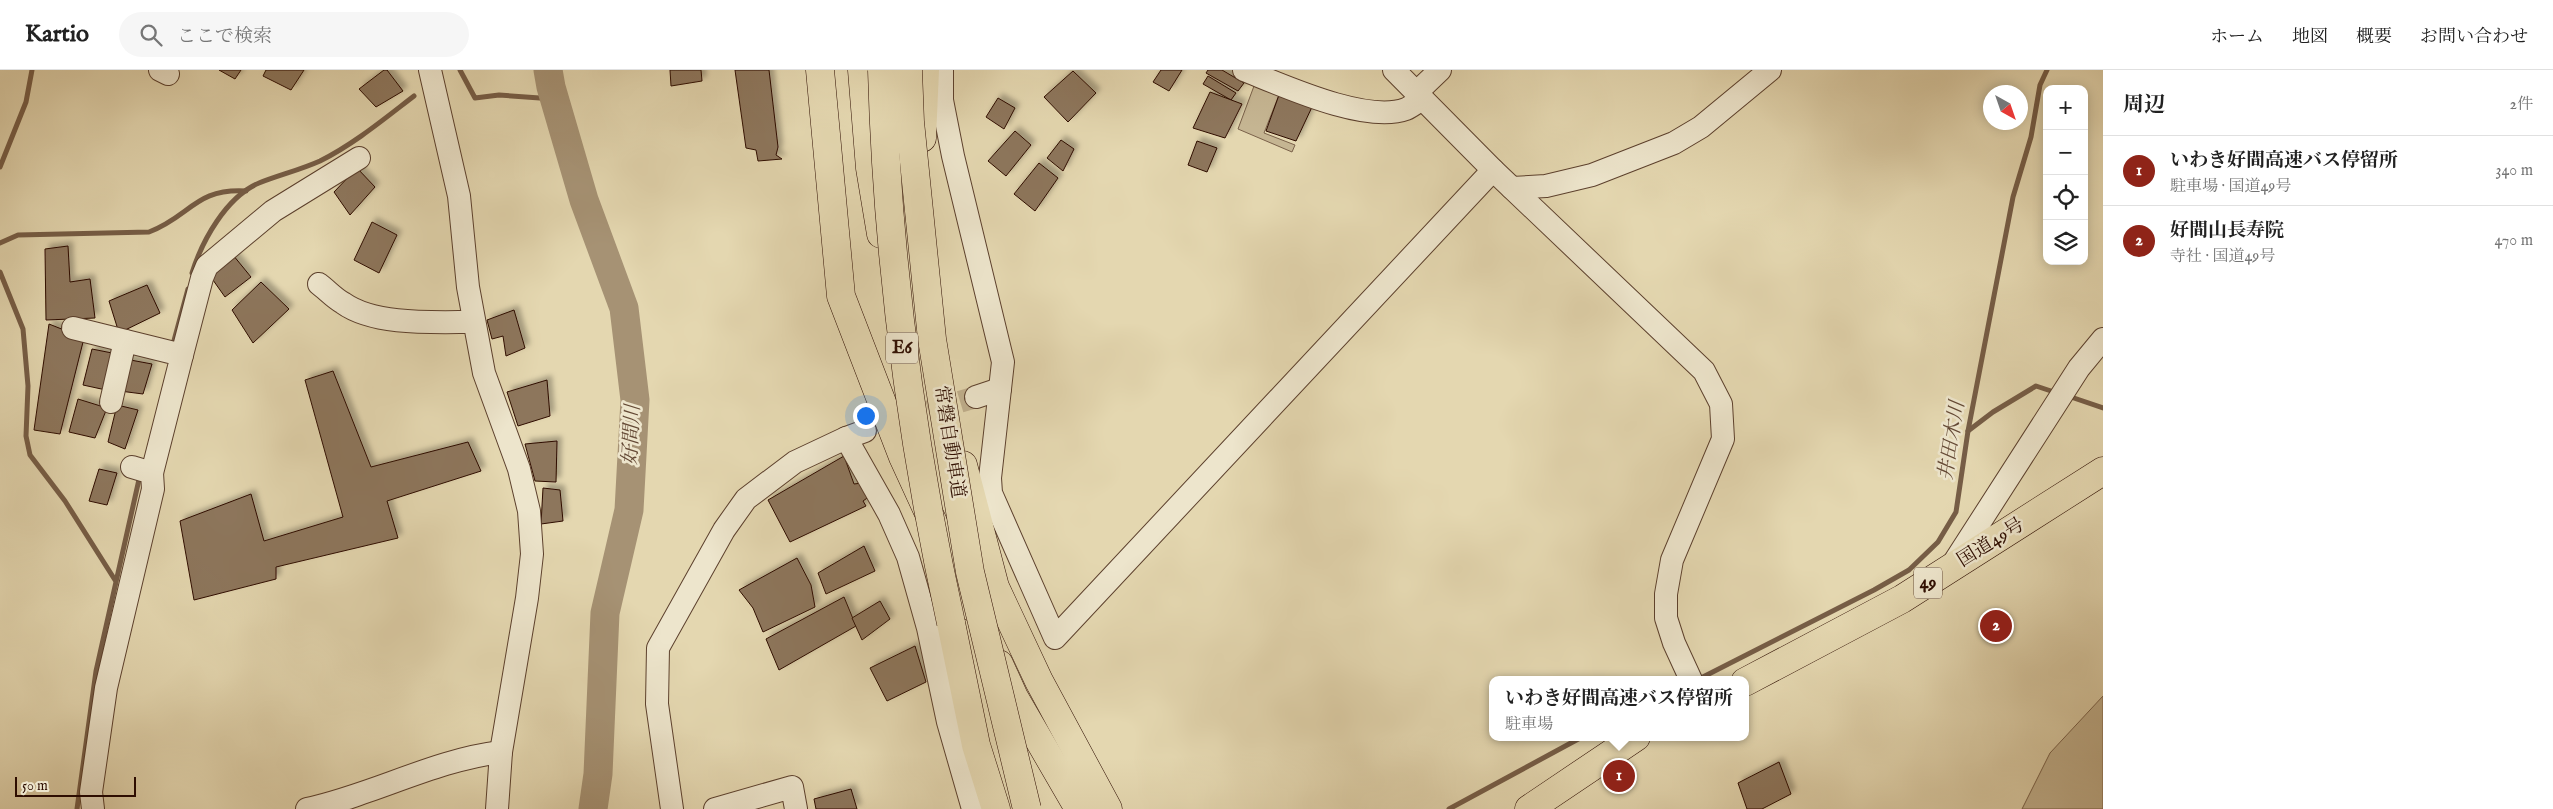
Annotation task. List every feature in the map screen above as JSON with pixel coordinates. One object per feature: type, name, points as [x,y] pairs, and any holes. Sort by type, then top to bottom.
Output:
[{"type":"highway","points":[[820,70],[840,296],[903,457],[1014,697],[1079,809]]},
{"type":"highway","points":[[862,70],[870,168],[904,366]]},
{"type":"highway","name":"常磐自動車道","points":[[882,70],[889,221],[904,366],[916,450],[976,745],[996,809]]},
{"type":"highway","points":[[900,70],[901,141],[914,269],[945,334],[962,460],[995,587],[1039,681],[1108,809]]},
{"type":"highway","name":"常磐自動車道","points":[[908,70],[910,122],[932,339],[970,572],[1004,722],[1027,809]]},
{"type":"highway","points":[[923,251],[922,118],[925,70]]},
{"type":"highway","name":"国道49号","points":[[1749,680],[1902,599],[2103,471]]},
{"type":"highway","points":[[1529,809],[1630,741]]},
{"type":"street","points":[[430,70],[459,196],[468,287],[484,373],[523,486],[529,511],[532,554],[527,598],[501,752],[496,809]]},
{"type":"street","points":[[942,70],[942,100],[953,156],[1002,362],[990,478],[991,493],[1055,638],[1493,170]]},
{"type":"street","points":[[1244,70],[1334,104],[1368,112],[1405,109],[1419,96],[1440,70]]},
{"type":"street","points":[[1394,70],[1493,170],[1704,370],[1721,404],[1723,438],[1672,560],[1666,594],[1666,618],[1674,643],[1689,675]]},
{"type":"street","points":[[1512,188],[1546,186],[1592,175],[1674,143],[1700,127],[1770,70]]},
{"type":"street","points":[[93,809],[91,792],[106,688],[153,489],[144,471],[174,353],[202,278],[207,266],[273,211],[359,158]]},
{"type":"street","points":[[319,284],[344,304],[390,319],[474,322]]},
{"type":"street","points":[[73,328],[174,353]]},
{"type":"street","points":[[1950,569],[2062,393],[2079,368],[2103,339]]},
{"type":"street","points":[[112,402],[125,341]]},
{"type":"street","points":[[976,397],[1000,389]]},
{"type":"street","points":[[672,809],[657,704],[658,648],[724,530],[746,499],[795,462],[856,434],[908,557],[928,628],[948,722],[973,809]]},
{"type":"street","points":[[307,809],[360,794],[472,756],[501,752]]},
{"type":"street","points":[[715,809],[792,788],[796,809]]},
{"type":"shaded area","points":[[1254,86],[1279,95],[1264,133],[1295,145],[1292,152],[1238,129]]},
{"type":"shaded area","points":[[2103,696],[2103,809],[2022,809],[2050,753]]},
{"type":"building","points":[[219,70],[241,70],[235,79]]},
{"type":"building","points":[[266,70],[304,70],[291,90],[263,76]]},
{"type":"building","points":[[384,70],[387,70],[403,91],[376,107],[359,89]]},
{"type":"building","points":[[670,70],[701,70],[702,81],[671,86]]},
{"type":"building","points":[[735,70],[769,70],[778,147],[776,155],[782,159],[758,161],[756,150],[746,148]]},
{"type":"building","points":[[1161,70],[1182,70],[1169,91],[1153,82]]},
{"type":"building","points":[[1208,70],[1222,70],[1244,83],[1238,91],[1206,73]]},
{"type":"building","points":[[1073,71],[1096,93],[1068,122],[1044,97]]},
{"type":"building","points":[[1208,76],[1236,93],[1231,100],[1203,84]]},
{"type":"building","points":[[1210,92],[1242,104],[1225,138],[1193,128]]},
{"type":"building","points":[[1279,95],[1312,107],[1296,141],[1266,131]]},
{"type":"building","points":[[998,98],[1015,108],[1004,129],[986,117]]},
{"type":"building","points":[[1015,131],[1031,145],[1006,176],[988,161]]},
{"type":"building","points":[[1061,140],[1074,149],[1063,171],[1047,158]]},
{"type":"building","points":[[1197,141],[1217,148],[1207,172],[1188,165]]},
{"type":"building","points":[[1039,163],[1058,178],[1035,211],[1014,194]]},
{"type":"building","points":[[357,168],[375,187],[350,215],[334,192]]},
{"type":"building","points":[[372,222],[397,235],[379,273],[354,260]]},
{"type":"building","points":[[68,246],[70,282],[90,279],[95,318],[46,320],[45,249]]},
{"type":"building","points":[[233,255],[251,277],[225,297],[208,273]]},
{"type":"building","points":[[261,282],[289,309],[253,343],[232,310]]},
{"type":"building","points":[[147,285],[160,313],[119,333],[109,301]]},
{"type":"building","points":[[514,310],[525,348],[506,356],[503,336],[492,339],[487,320]]},
{"type":"building","points":[[49,324],[84,338],[60,434],[34,430]]},
{"type":"building","points":[[92,349],[117,354],[106,390],[83,385]]},
{"type":"building","points":[[125,359],[152,364],[143,394],[120,391]]},
{"type":"building","points":[[333,371],[371,467],[468,442],[481,471],[387,501],[398,538],[276,567],[276,579],[194,600],[180,521],[251,494],[264,541],[343,517],[305,380]]},
{"type":"building","points":[[547,380],[550,416],[518,426],[507,392]]},
{"type":"building","points":[[78,399],[107,408],[95,438],[69,432]]},
{"type":"building","points":[[117,405],[138,410],[125,449],[108,442]]},
{"type":"building","points":[[557,441],[556,482],[535,481],[525,444]]},
{"type":"building","points":[[844,456],[854,484],[862,483],[870,496],[863,501],[866,506],[790,542],[768,500]]},
{"type":"building","points":[[99,469],[117,473],[107,505],[89,501]]},
{"type":"building","points":[[543,488],[560,490],[563,521],[541,524]]},
{"type":"building","points":[[864,546],[875,571],[826,594],[818,573]]},
{"type":"building","points":[[797,558],[811,585],[815,607],[763,632],[753,608],[739,590]]},
{"type":"building","points":[[844,597],[856,626],[779,670],[766,639]]},
{"type":"building","points":[[880,601],[890,619],[862,640],[852,618]]},
{"type":"building","points":[[915,646],[926,682],[887,701],[870,668]]},
{"type":"building","points":[[1779,762],[1791,794],[1762,809],[1747,809],[1738,783]]},
{"type":"building","points":[[851,789],[857,809],[816,809],[814,799]]},
{"type":"waterway","points":[[0,167],[26,102],[32,70]]},
{"type":"waterway","points":[[460,70],[475,98],[499,95],[554,99]]},
{"type":"waterway","name":"好間川","points":[[548,70],[551,87],[584,200],[624,308],[635,400],[629,510],[605,613],[598,774],[593,809]]},
{"type":"waterway","name":"井田木川","points":[[1705,676],[1874,590],[1909,570],[1938,542],[1956,512],[1968,431],[2013,197],[2031,137],[2040,85],[2047,70]]},
{"type":"waterway","points":[[192,273],[209,234],[236,198],[259,183],[320,161],[333,154],[368,131],[414,96]]},
{"type":"waterway","points":[[0,243],[18,235],[149,232],[163,226],[204,198],[229,191],[246,191]]},
{"type":"waterway","points":[[0,272],[23,329],[28,386],[26,436],[30,455],[65,501],[115,580]]},
{"type":"waterway","points":[[172,348],[188,289]]},
{"type":"waterway","points":[[1968,431],[1993,412],[2036,386],[2057,393]]},
{"type":"waterway","points":[[2068,396],[2103,408]]},
{"type":"waterway","points":[[77,809],[96,671],[140,475]]},
{"type":"waterway","name":"井田木川","points":[[1449,809],[1575,741]]},
{"type":"tunnel","points":[[897,421],[976,397]]},
{"type":"place","name":"好間山長寿院","points":[[1996,626]]},
{"type":"place","name":"いわき好間高速バス停留所","points":[[1619,776]]}]
